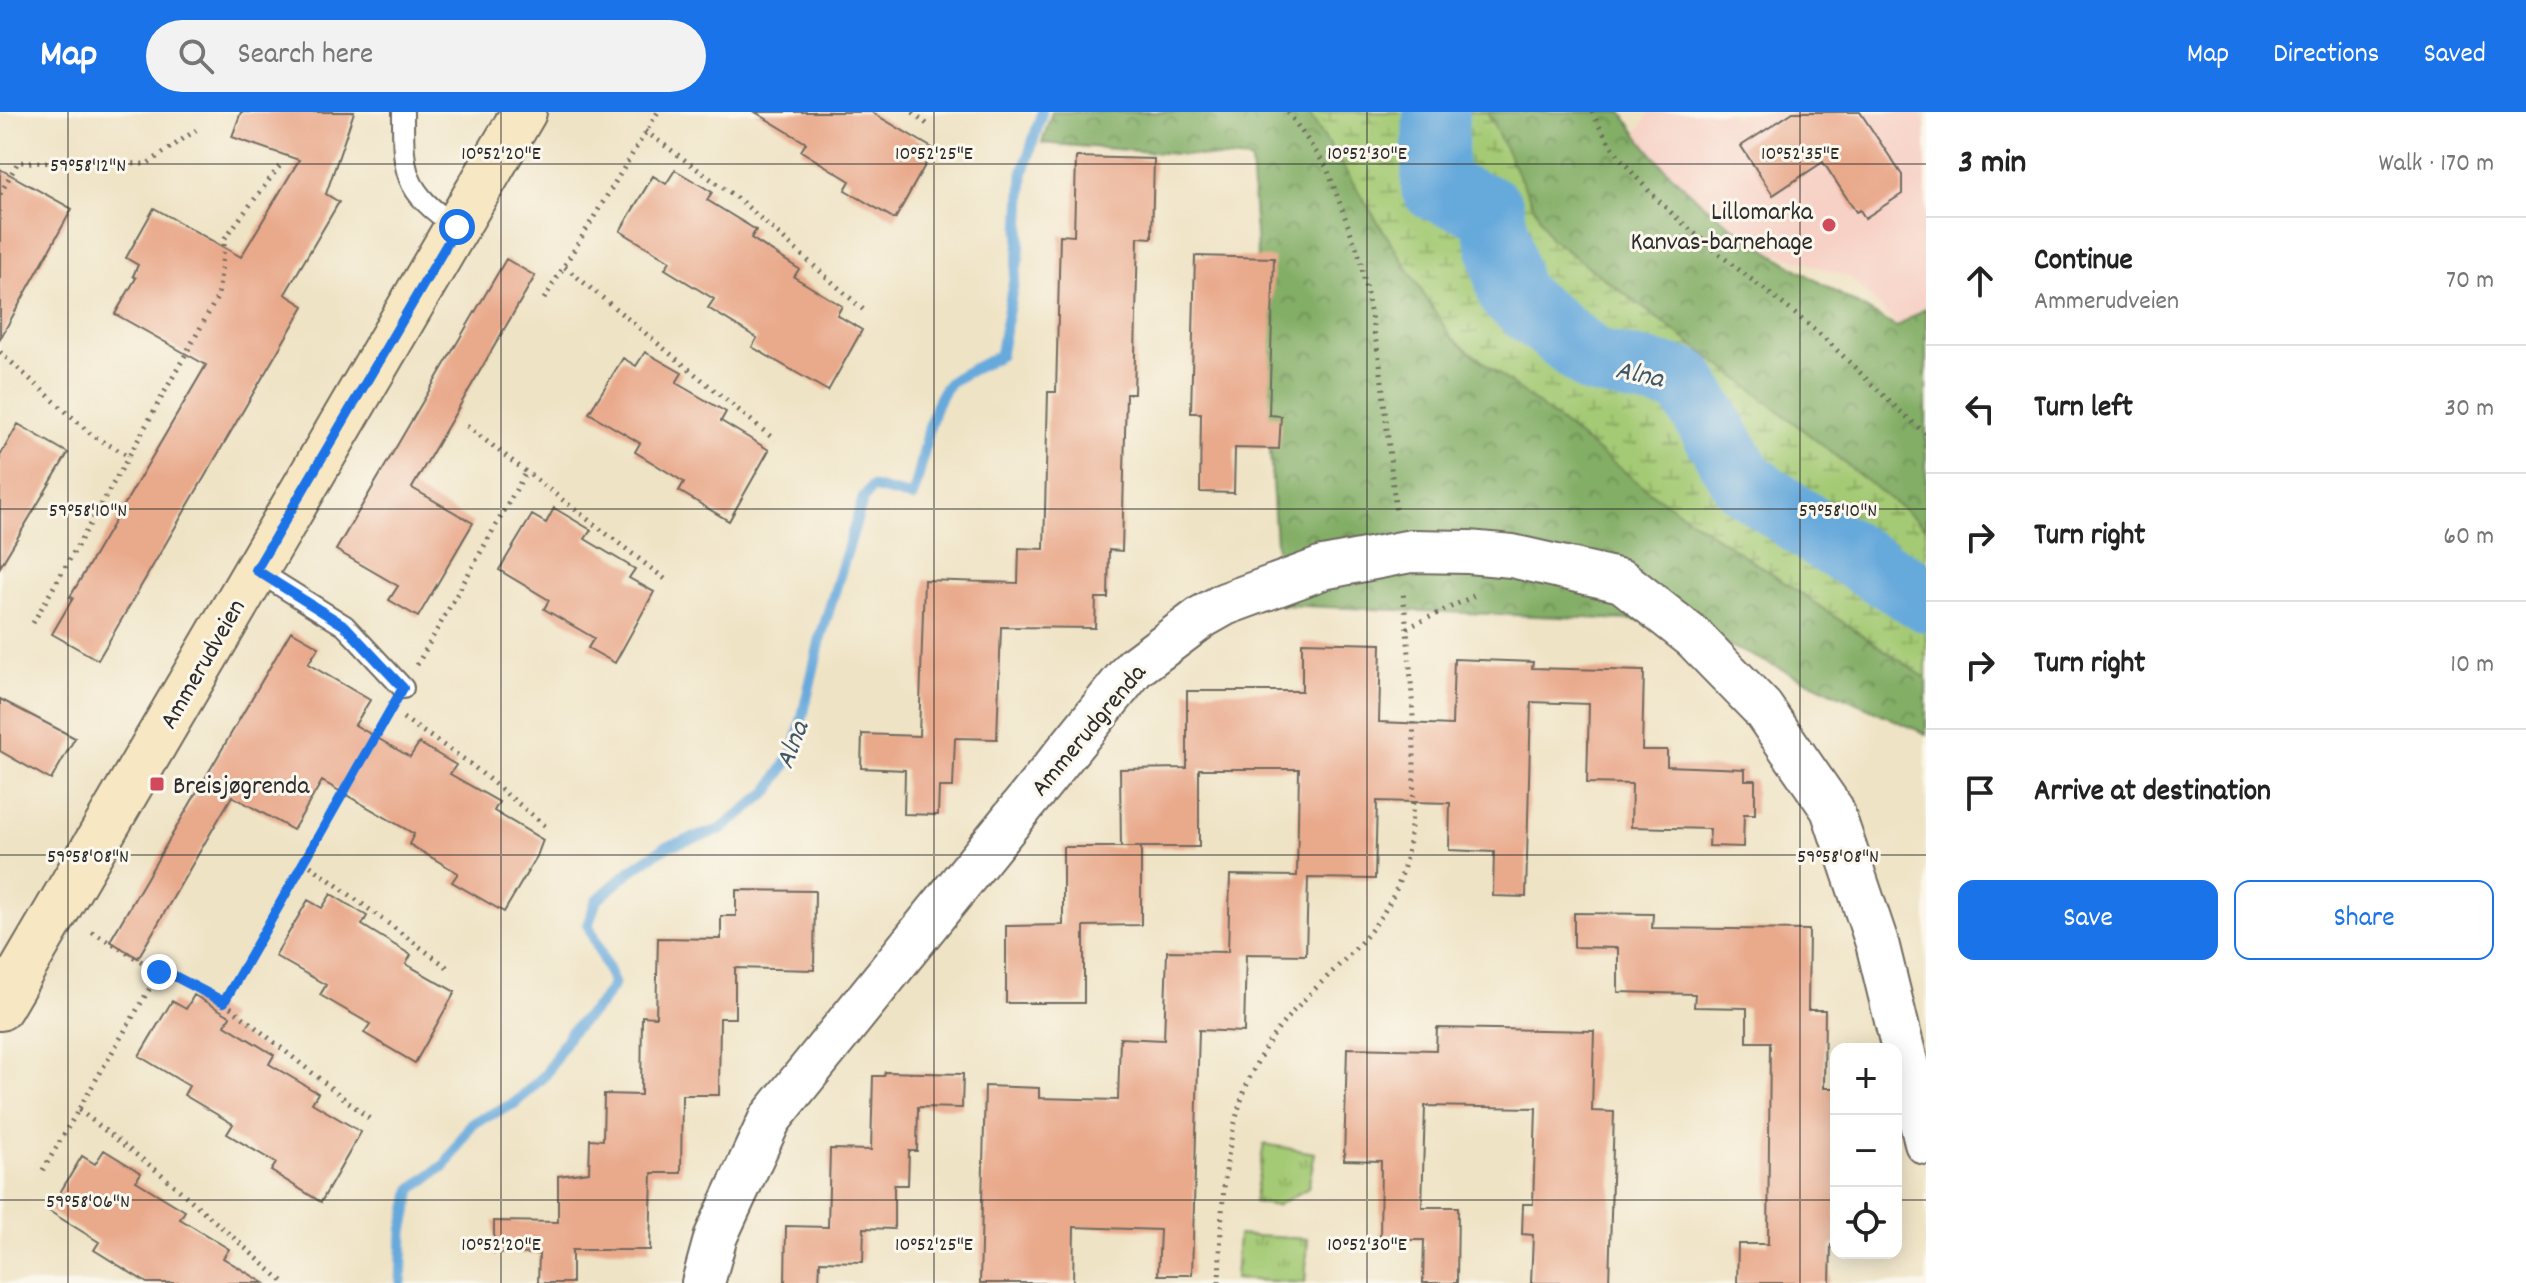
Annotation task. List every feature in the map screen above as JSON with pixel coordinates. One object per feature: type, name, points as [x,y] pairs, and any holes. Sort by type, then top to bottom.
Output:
[{"type":"street","name":"Ammerudveien","points":[[0,1008],[524,112]]},
{"type":"street","name":"Ammerudgrenda","points":[[703,1283],[716,1236],[770,1119],[1134,668],[1202,617],[1225,604],[1323,568],[1411,551],[1512,556],[1622,581],[1694,638],[1762,708],[1832,809],[1877,943],[1926,1143]]},
{"type":"lane","points":[[403,112],[403,168],[434,212],[457,227]]},
{"type":"lane","points":[[256,570],[345,626],[403,688]]},
{"type":"path","points":[[544,299],[658,112]]},
{"type":"path","points":[[913,112],[928,125]]},
{"type":"path","points":[[1288,112],[1327,168],[1360,258],[1380,363],[1396,518]]},
{"type":"path","points":[[1600,112],[1593,114],[1618,154],[1677,216],[1823,338],[1926,433]]},
{"type":"path","points":[[0,194],[18,162],[147,164],[196,130]]},
{"type":"path","points":[[645,131],[741,201],[867,313]]},
{"type":"path","points":[[33,623],[218,296],[225,238],[282,163]]},
{"type":"path","points":[[565,267],[775,440]]},
{"type":"path","points":[[0,352],[93,436],[129,456]]},
{"type":"path","points":[[467,426],[665,579]]},
{"type":"path","points":[[224,1002],[526,472]]},
{"type":"path","points":[[1219,1283],[1223,1198],[1230,1145],[1245,1086],[1281,1026],[1375,926],[1401,876],[1412,801],[1407,628],[1402,581]]},
{"type":"path","points":[[1407,628],[1458,601],[1486,591]]},
{"type":"path","points":[[392,710],[468,762],[549,829]]},
{"type":"path","points":[[304,861],[447,967]]},
{"type":"path","points":[[81,924],[113,947],[159,972]]},
{"type":"path","points":[[43,1170],[161,969],[224,1002],[371,1120]]},
{"type":"path","points":[[79,1110],[161,1174],[285,1283]]},
{"type":"shaded area","name":"Lillomarka Kanvas-barnehage","points":[[1650,112],[1729,112],[1734,119],[1744,112],[1918,112],[1926,125],[1926,305],[1897,325],[1851,278],[1767,250],[1695,200],[1636,135]]},
{"type":"green space","points":[[1052,112],[1622,112],[1648,148],[1677,180],[1745,236],[1782,260],[1896,327],[1926,308],[1926,734],[1677,622],[1280,605],[1251,160],[1042,143]]},
{"type":"green space","points":[[1308,112],[1487,112],[1550,238],[1748,386],[1926,528],[1926,678],[1653,494],[1451,337]]},
{"type":"green space","points":[[1264,1144],[1315,1153],[1308,1188],[1276,1206],[1254,1202]]},
{"type":"green space","points":[[1238,1235],[1308,1239],[1305,1283],[1235,1279]]},
{"type":"building","points":[[241,112],[354,112],[326,194],[339,202],[285,294],[304,306],[98,660],[52,634],[73,598],[70,597],[206,365],[115,314],[136,278],[133,276],[138,265],[126,258],[154,208],[241,257],[299,160],[232,137]]},
{"type":"building","points":[[755,112],[871,112],[934,149],[895,219],[845,190],[850,181],[801,151],[806,143]]},
{"type":"building","points":[[1793,112],[1860,112],[1902,175],[1902,194],[1865,218],[1860,210],[1856,212],[1823,162],[1773,195],[1741,146]]},
{"type":"building","points":[[1076,157],[1154,159],[1152,238],[1138,237],[1134,394],[1126,394],[1122,551],[1109,550],[1108,598],[1096,598],[1095,628],[1001,627],[997,739],[955,738],[953,787],[939,787],[938,815],[904,814],[905,770],[861,768],[862,734],[919,736],[924,580],[1018,583],[1019,548],[1044,549],[1048,392],[1056,392],[1060,235],[1074,236]]},
{"type":"building","points":[[0,169],[72,209],[0,339]]},
{"type":"building","points":[[675,170],[712,192],[707,200],[756,230],[751,238],[799,269],[794,277],[842,306],[837,315],[862,330],[828,391],[752,347],[757,338],[708,308],[714,299],[665,269],[670,261],[620,231],[653,176],[666,184]]},
{"type":"building","points":[[1195,256],[1274,258],[1269,415],[1281,416],[1279,449],[1235,448],[1234,493],[1200,492],[1201,413],[1191,413]]},
{"type":"building","points":[[506,259],[535,276],[412,488],[473,523],[418,617],[389,600],[398,586],[336,550]]},
{"type":"building","points":[[645,352],[682,373],[676,383],[726,412],[721,421],[769,450],[729,521],[679,491],[684,482],[635,452],[640,443],[589,413],[623,358],[636,366]]},
{"type":"building","points":[[18,424],[68,453],[0,567],[0,456]]},
{"type":"building","points":[[554,508],[591,530],[585,539],[635,569],[629,578],[654,592],[615,663],[588,648],[594,638],[544,609],[549,600],[499,570],[532,515],[546,523]]},
{"type":"building","points":[[291,631],[319,647],[308,664],[370,700],[355,725],[410,757],[419,743],[456,765],[450,774],[499,802],[494,811],[543,840],[537,856],[504,912],[452,882],[458,873],[409,844],[414,834],[322,781],[293,830],[232,796],[138,958],[110,941]]},
{"type":"building","points":[[1302,642],[1381,644],[1379,722],[1452,725],[1454,659],[1533,662],[1532,668],[1644,671],[1642,750],[1667,750],[1667,766],[1745,769],[1745,780],[1755,780],[1755,814],[1744,814],[1743,847],[1709,846],[1710,829],[1631,827],[1632,784],[1587,783],[1589,704],[1531,702],[1526,897],[1493,896],[1494,852],[1449,850],[1450,803],[1377,801],[1375,879],[1308,878],[1306,955],[1246,954],[1244,1032],[1199,1030],[1192,1275],[1158,1275],[1160,1230],[1074,1227],[1073,1283],[980,1283],[985,1086],[1039,1088],[1039,1098],[1118,1100],[1120,1038],[1164,1040],[1167,951],[1228,952],[1230,875],[1297,876],[1299,769],[1199,769],[1199,847],[1121,847],[1120,769],[1187,768],[1187,691],[1302,691]]},
{"type":"building","points":[[0,699],[75,738],[51,780],[0,751]]},
{"type":"building","points":[[1063,847],[1141,847],[1141,925],[1084,926],[1084,1003],[1006,1003],[1006,926],[1063,925]]},
{"type":"building","points":[[736,890],[815,891],[814,970],[735,968],[735,1018],[720,1018],[719,1095],[682,1095],[681,1173],[652,1173],[650,1250],[572,1250],[572,1283],[538,1283],[539,1254],[494,1253],[494,1221],[558,1222],[558,1176],[589,1172],[590,1139],[603,1140],[604,1094],[641,1095],[642,1016],[656,1017],[658,938],[721,939],[721,916],[736,916]]},
{"type":"building","points":[[331,894],[367,916],[362,925],[411,955],[406,964],[455,992],[415,1063],[364,1033],[370,1024],[320,995],[326,985],[275,956],[308,900],[322,908]]},
{"type":"building","points":[[1574,913],[1653,914],[1652,928],[1809,930],[1808,1010],[1825,1010],[1824,1088],[1830,1088],[1830,1283],[1737,1283],[1738,1244],[1768,1244],[1770,1042],[1747,1042],[1747,1008],[1694,1007],[1695,994],[1618,992],[1618,948],[1574,947]]},
{"type":"building","points":[[194,995],[230,1016],[225,1025],[274,1055],[269,1064],[318,1093],[312,1103],[361,1132],[321,1202],[271,1171],[276,1163],[227,1134],[233,1124],[184,1095],[189,1086],[139,1056],[172,1001],[186,1009]]},
{"type":"building","points":[[1437,1028],[1594,1031],[1592,1111],[1614,1112],[1609,1283],[1531,1283],[1533,1235],[1522,1234],[1523,1204],[1533,1204],[1536,1108],[1425,1106],[1422,1207],[1458,1207],[1457,1283],[1423,1283],[1424,1240],[1380,1240],[1381,1161],[1344,1160],[1347,1048],[1436,1050]]},
{"type":"building","points":[[885,1072],[963,1074],[962,1108],[918,1107],[917,1151],[909,1151],[908,1185],[894,1185],[894,1229],[864,1228],[863,1262],[820,1261],[819,1283],[785,1283],[786,1226],[828,1227],[830,1149],[871,1150],[873,1076],[884,1076]]},
{"type":"building","points":[[104,1150],[141,1173],[136,1181],[185,1211],[180,1219],[229,1249],[223,1258],[264,1283],[147,1283],[94,1250],[99,1242],[49,1211],[82,1156],[95,1164]]},
{"type":"waterway","name":"Alna","points":[[401,1283],[403,1231],[412,1189],[446,1164],[471,1124],[515,1103],[546,1074],[570,1033],[601,1003],[614,984],[588,925],[596,901],[629,872],[665,847],[720,830],[769,791],[795,749],[821,636],[863,499],[872,487],[912,497],[938,400],[955,379],[1000,355],[1019,253],[1023,174],[1042,112]]},
{"type":"waterway","name":"Alna","points":[[1436,112],[1434,188],[1491,209],[1511,295],[1595,362],[1685,381],[1744,482],[1825,539],[1926,599]]},
{"type":"place","name":"Lillomarka Kanvas-barnehage","points":[[1829,225]]},
{"type":"place","name":"Breisjøgrenda","points":[[157,784]]},
{"type":"route","points":[[159,972],[161,969],[224,1002],[403,688],[345,626],[256,570],[457,227]]}]
